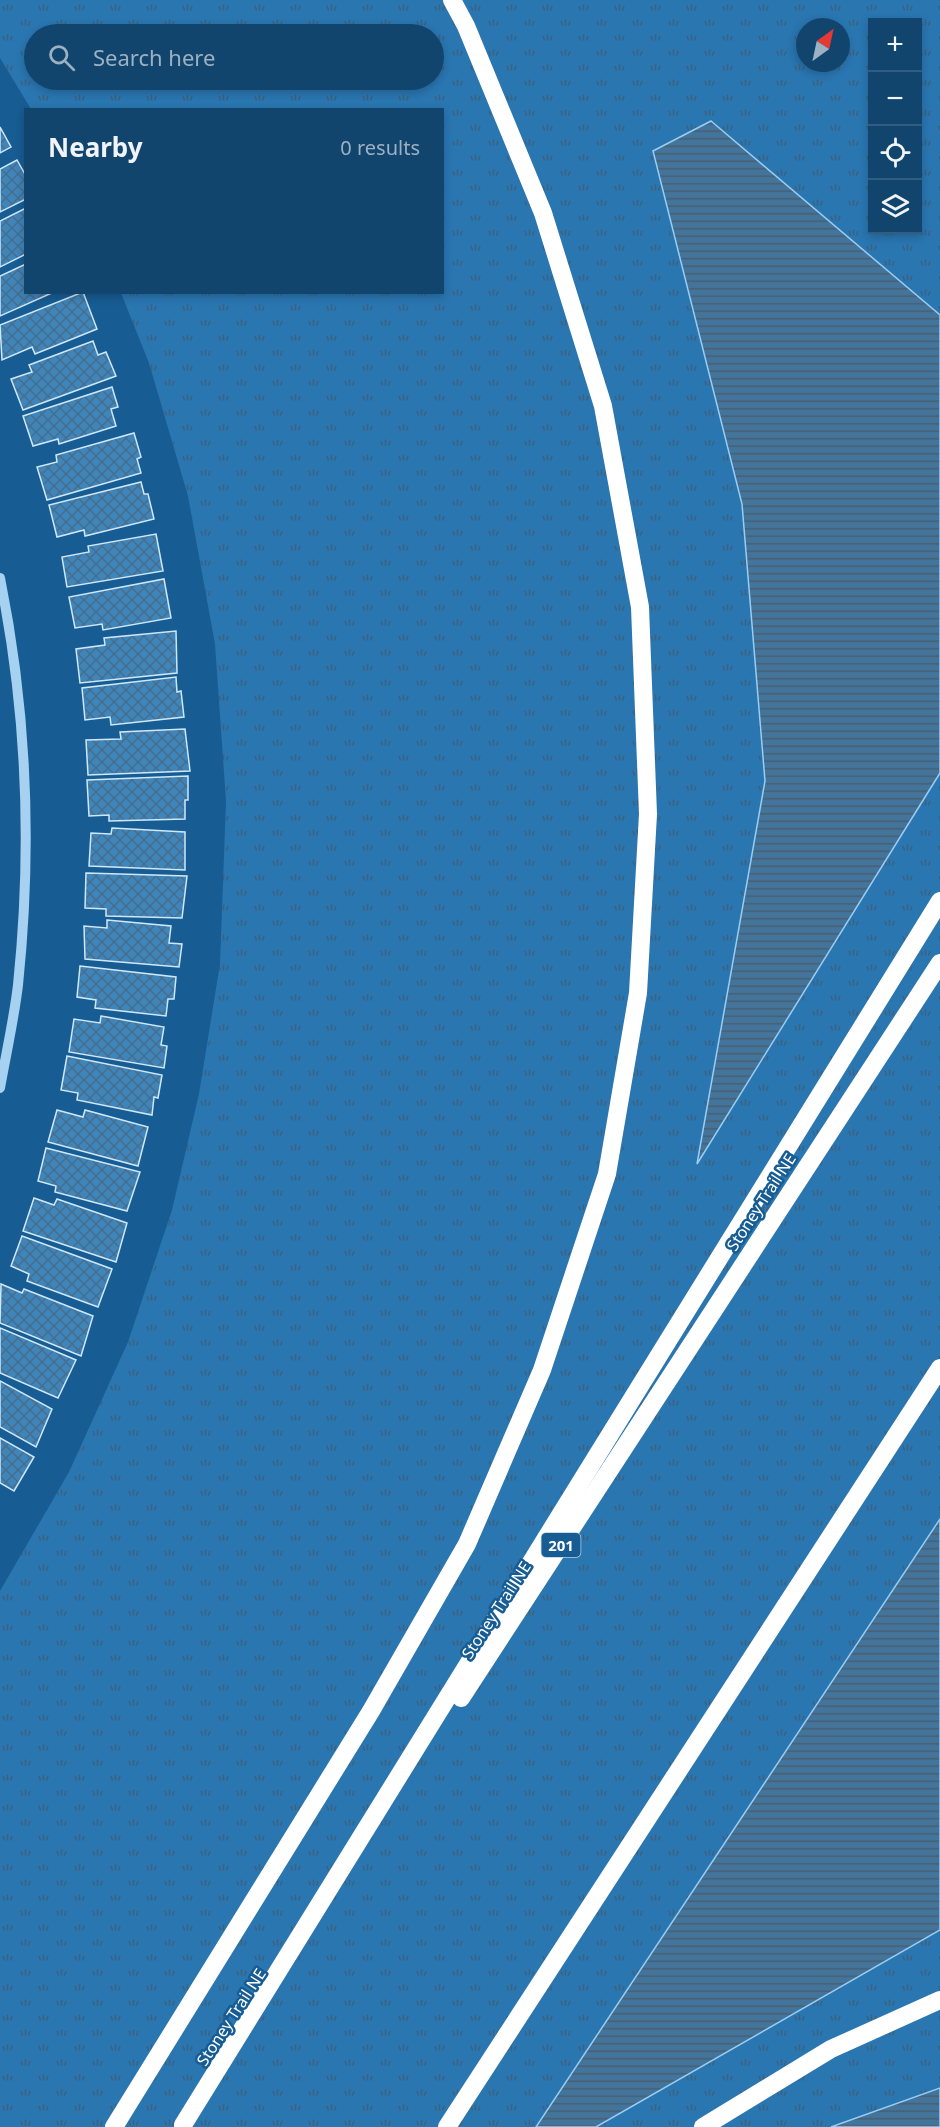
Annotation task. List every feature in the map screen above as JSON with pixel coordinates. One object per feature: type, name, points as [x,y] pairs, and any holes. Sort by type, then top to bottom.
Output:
[{"type":"highway","points":[[114,2127],[371,1711],[467,1544],[542,1370],[608,1174],[638,993],[648,814],[640,607],[603,406],[543,213],[466,26],[452,0]]},
{"type":"highway","points":[[183,2126],[940,901]]},
{"type":"highway","name":"Stoney Trail NE","points":[[183,2126],[940,963]]},
{"type":"highway","points":[[447,2127],[940,1368]]},
{"type":"highway","points":[[703,2127],[831,2049],[940,2000]]},
{"type":"street","points":[[0,578],[9,622],[21,729],[26,872],[18,986],[0,1088]]},
{"type":"green space","points":[[0,0],[940,0],[940,2127],[0,2127],[0,1591],[69,1472],[128,1342],[172,1210],[199,1094],[220,964],[226,801],[215,644],[188,496],[149,363],[121,294],[444,294],[444,108],[30,108],[0,58]]},
{"type":"shaded area","points":[[711,121],[940,315],[940,773],[697,1164],[765,781],[742,504],[653,151]]},
{"type":"shaded area","points":[[940,1519],[940,1930],[596,2127],[536,2127]]},
{"type":"shaded area","points":[[940,2088],[940,2127],[831,2127]]},
{"type":"building","points":[[0,127],[11,147],[0,153]]},
{"type":"building","points":[[17,160],[24,172],[24,200],[0,212],[0,169]]},
{"type":"building","points":[[24,209],[24,255],[0,267],[0,221]]},
{"type":"building","points":[[24,265],[24,294],[50,294],[0,316],[0,276]]},
{"type":"building","points":[[78,294],[84,294],[97,329],[35,354],[32,347],[2,360],[0,325]]},
{"type":"building","points":[[93,341],[98,355],[106,352],[116,376],[23,410],[11,379],[32,372],[29,365]]},
{"type":"building","points":[[112,387],[118,407],[111,409],[116,426],[59,444],[58,439],[33,446],[23,416]]},
{"type":"building","points":[[134,433],[141,457],[137,459],[141,473],[47,500],[37,467],[57,462],[56,455]]},
{"type":"building","points":[[141,482],[144,494],[148,494],[154,519],[85,536],[84,530],[57,537],[49,505]]},
{"type":"building","points":[[156,534],[163,571],[67,587],[62,557],[89,552],[88,546]]},
{"type":"building","points":[[164,579],[171,618],[103,630],[102,624],[75,628],[69,597]]},
{"type":"building","points":[[176,631],[177,673],[80,683],[76,649],[105,645],[104,638]]},
{"type":"building","points":[[176,677],[177,692],[181,691],[184,717],[111,725],[110,717],[85,720],[82,688]]},
{"type":"building","points":[[185,729],[190,771],[88,775],[86,740],[121,739],[120,732]]},
{"type":"building","points":[[188,776],[185,819],[109,821],[109,815],[89,816],[87,780]]},
{"type":"building","points":[[112,828],[185,832],[185,870],[89,866],[91,833],[111,834]]},
{"type":"building","points":[[86,873],[187,876],[182,918],[106,916],[106,909],[85,908]]},
{"type":"building","points":[[107,920],[171,926],[169,943],[182,944],[179,967],[85,959],[84,926],[107,928]]},
{"type":"building","points":[[80,966],[176,977],[174,999],[168,999],[166,1016],[95,1008],[96,1000],[77,997]]},
{"type":"building","points":[[101,1016],[164,1027],[161,1045],[167,1046],[164,1068],[69,1052],[74,1019],[100,1023]]},
{"type":"building","points":[[67,1056],[162,1075],[158,1098],[154,1097],[152,1115],[77,1100],[78,1093],[61,1090]]},
{"type":"building","points":[[57,1110],[83,1117],[85,1110],[148,1127],[138,1166],[48,1142]]},
{"type":"building","points":[[46,1148],[140,1172],[127,1211],[55,1192],[56,1186],[38,1181]]},
{"type":"building","points":[[34,1198],[54,1205],[57,1199],[127,1223],[116,1262],[23,1231]]},
{"type":"building","points":[[22,1236],[112,1269],[98,1307],[27,1281],[29,1274],[11,1266]]},
{"type":"building","points":[[1,1284],[22,1293],[24,1289],[93,1316],[81,1356],[0,1323]]},
{"type":"building","points":[[0,1328],[76,1360],[58,1398],[0,1373]]},
{"type":"building","points":[[0,1381],[52,1409],[36,1447],[0,1427]]},
{"type":"building","points":[[0,1438],[34,1457],[14,1491],[0,1483]]}]
